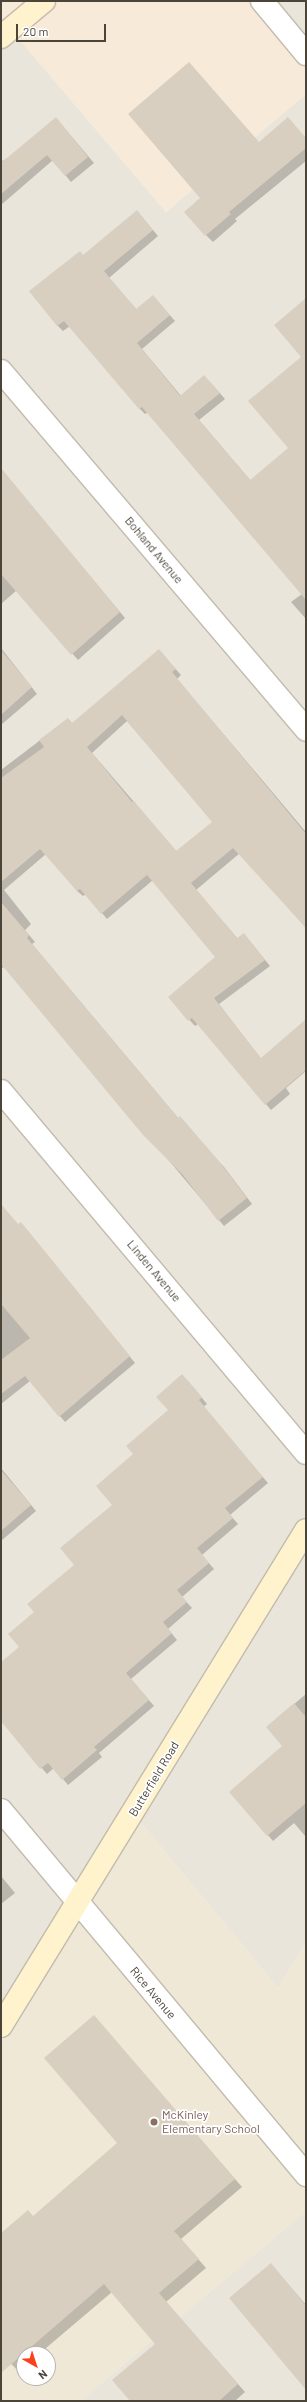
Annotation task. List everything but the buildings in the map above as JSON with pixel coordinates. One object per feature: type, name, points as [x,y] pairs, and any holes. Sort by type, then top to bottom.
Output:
[{"type":"main road","points":[[1,37],[44,1]]},
{"type":"main road","name":"Butterfield Road","points":[[1,2026],[306,1530]]},
{"type":"street","points":[[262,1],[306,54]]},
{"type":"street","name":"Bohland Avenue","points":[[1,371],[306,730]]},
{"type":"street","name":"Linden Avenue","points":[[1,1091],[306,1452]]},
{"type":"street","name":"Rice Avenue","points":[[1,1810],[306,2175]]},
{"type":"shaded area","points":[[1,1],[36,1],[1,30]]},
{"type":"shaded area","points":[[50,1],[254,1],[306,63],[306,94],[166,212],[13,32]]},
{"type":"shaded area","points":[[271,1],[306,1],[306,42]]},
{"type":"shaded area","points":[[13,32],[166,212],[306,94],[306,1529],[1,2017],[1,43]]},
{"type":"shaded area","points":[[306,1540],[306,1943],[278,1988],[136,1817]]},
{"type":"shaded area","name":"McKinley Elementary School","points":[[136,1817],[278,1988],[306,1943],[306,2211],[80,2401],[1,2401],[1,2033]]},
{"type":"shaded area","points":[[306,2211],[306,2401],[80,2401]]},
{"type":"place","name":"McKinley Elementary School","points":[[154,2122]]}]
